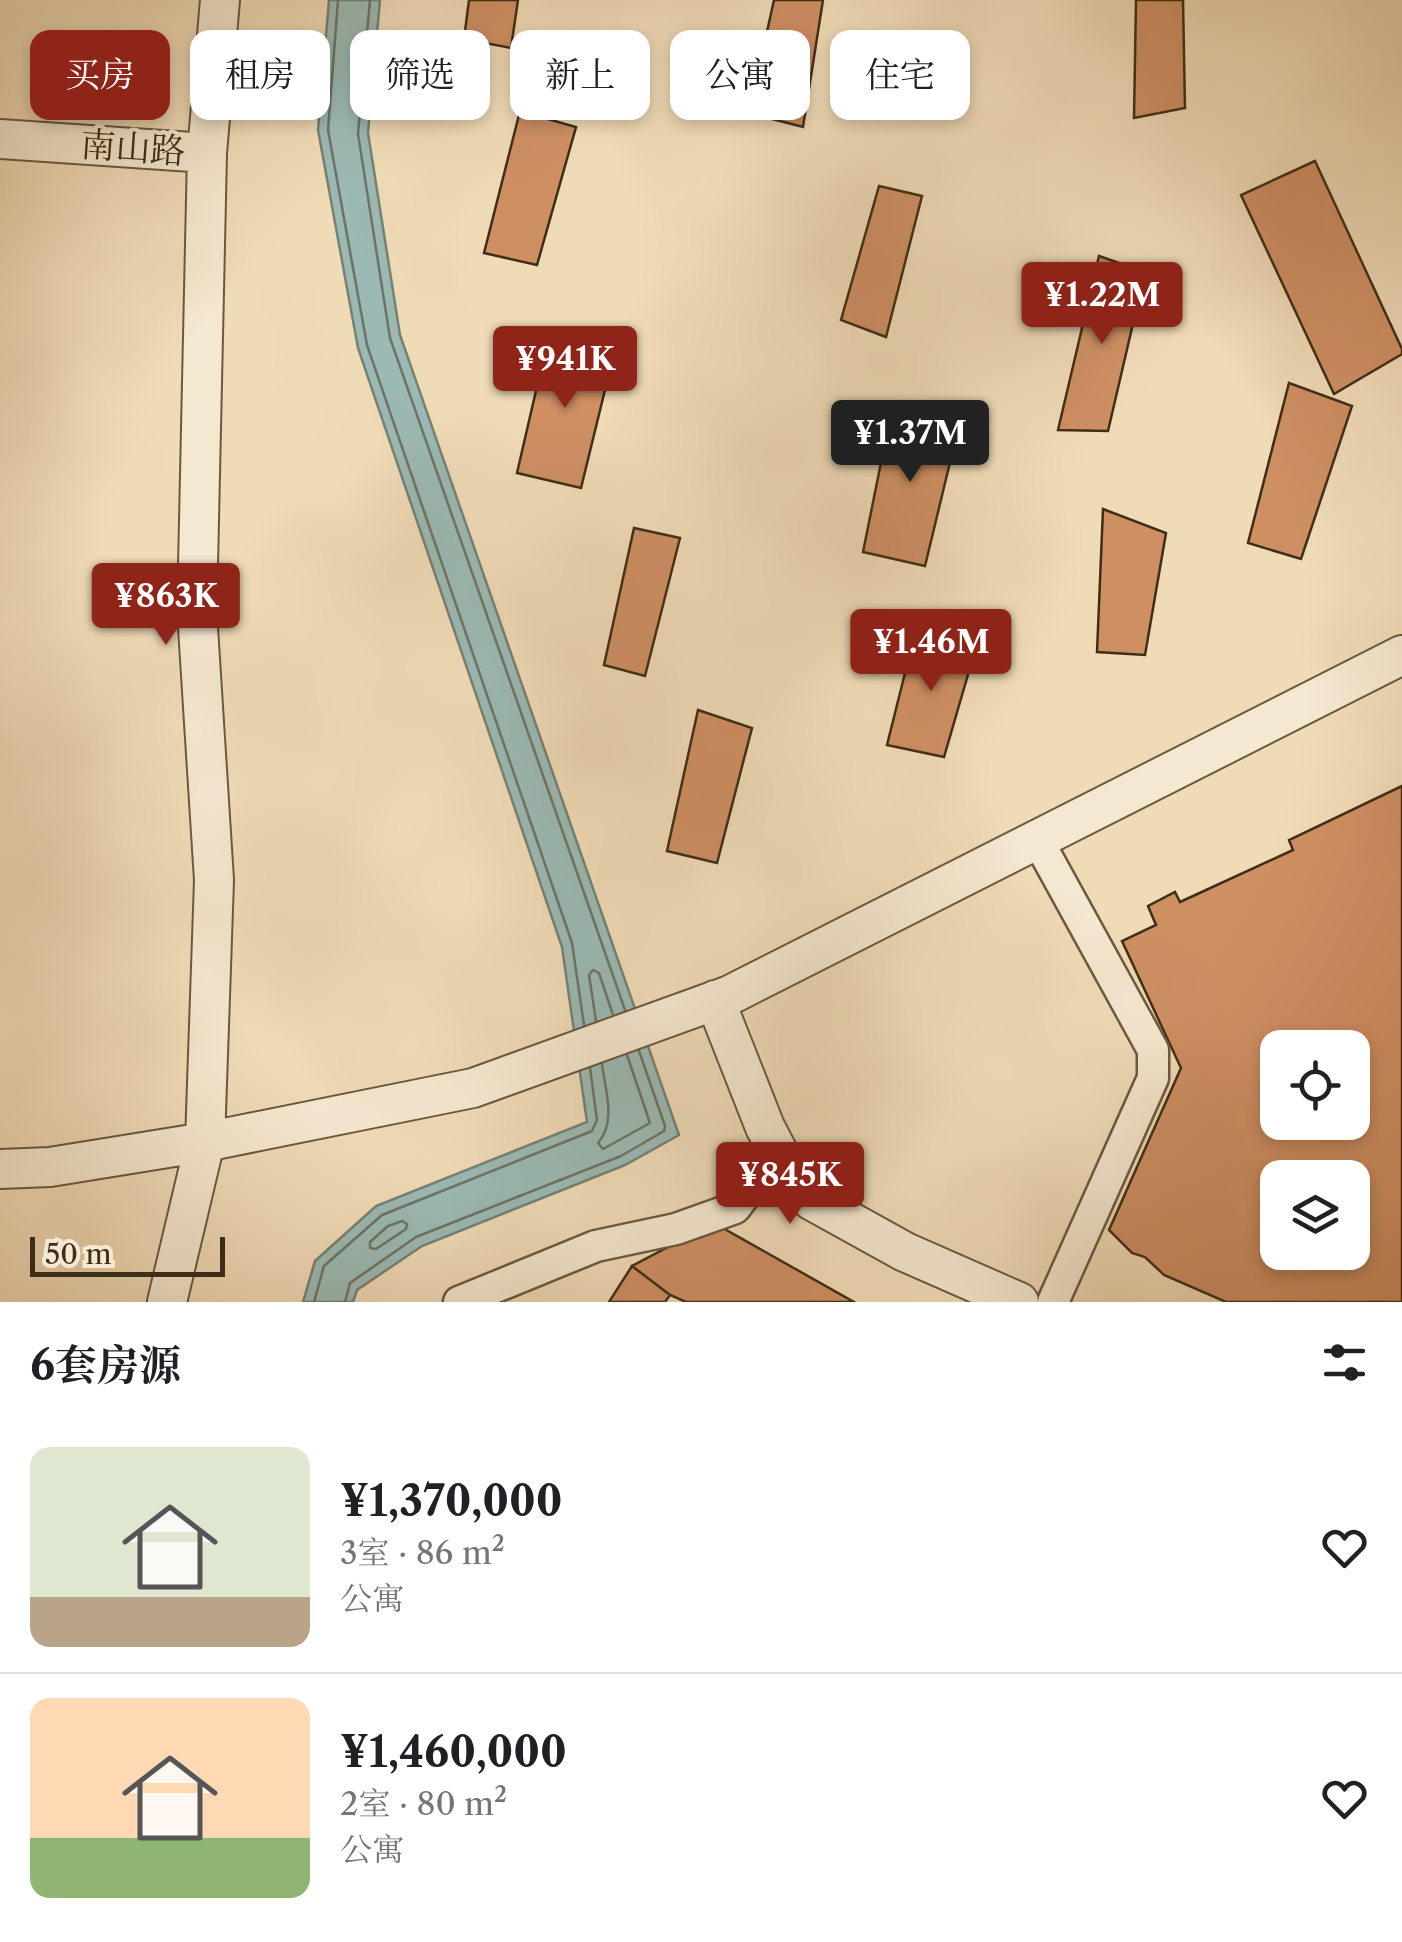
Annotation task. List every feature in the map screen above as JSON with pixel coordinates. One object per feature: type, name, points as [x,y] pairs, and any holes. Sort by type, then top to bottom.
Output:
[{"type":"street","points":[[167,1302],[205,1142],[214,880],[197,612],[207,153],[220,0]]},
{"type":"street","name":"南山路","points":[[0,140],[207,153]]},
{"type":"street","points":[[0,1169],[50,1167],[205,1142],[473,1088],[715,1000],[1402,654]]},
{"type":"street","points":[[1037,840],[1153,1050],[1153,1078],[1054,1302]]},
{"type":"street","points":[[715,1000],[772,1140],[790,1175],[810,1200],[979,1294],[1019,1302]]},
{"type":"street","points":[[459,1302],[596,1246],[676,1229],[735,1208],[756,1180],[772,1140]]},
{"type":"water","points":[[329,0],[380,0],[377,30],[350,30],[350,120],[369,120],[368,133],[400,335],[679,1135],[625,1165],[422,1246],[357,1290],[353,1302],[303,1302],[315,1261],[376,1206],[587,1122],[562,947],[358,348],[318,130],[319,120],[330,120],[330,30],[326,30]]},
{"type":"building","points":[[469,0],[518,0],[510,48],[490,44],[490,30],[465,30]]},
{"type":"building","points":[[774,0],[823,0],[810,83],[810,30],[767,30]]},
{"type":"building","points":[[1136,0],[1183,0],[1185,108],[1134,118]]},
{"type":"building","points":[[518,120],[552,120],[576,127],[537,265],[484,253]]},
{"type":"building","points":[[776,120],[804,120],[803,127]]},
{"type":"building","points":[[1315,161],[1402,349],[1402,354],[1334,394],[1241,195]]},
{"type":"building","points":[[879,186],[922,196],[886,337],[841,320]]},
{"type":"building","points":[[1099,256],[1145,272],[1108,431],[1058,430]]},
{"type":"building","points":[[550,330],[614,353],[581,488],[517,473]]},
{"type":"building","points":[[1289,383],[1352,406],[1301,559],[1248,543]]},
{"type":"building","points":[[893,403],[959,425],[925,566],[863,552]]},
{"type":"building","points":[[1103,509],[1166,533],[1145,655],[1097,652]]},
{"type":"building","points":[[634,528],[680,538],[645,676],[604,665]]},
{"type":"building","points":[[916,629],[976,647],[944,757],[887,745]]},
{"type":"building","points":[[698,710],[752,728],[717,863],[667,851]]},
{"type":"building","points":[[1402,786],[1402,1302],[1226,1302],[1164,1275],[1145,1257],[1132,1253],[1109,1230],[1181,1068],[1122,941],[1156,925],[1148,906],[1175,892],[1180,902],[1293,850],[1289,840]]},
{"type":"building","points":[[714,1223],[854,1302],[686,1302],[670,1295],[632,1266]]},
{"type":"building","points":[[632,1266],[670,1295],[665,1302],[609,1302]]}]
